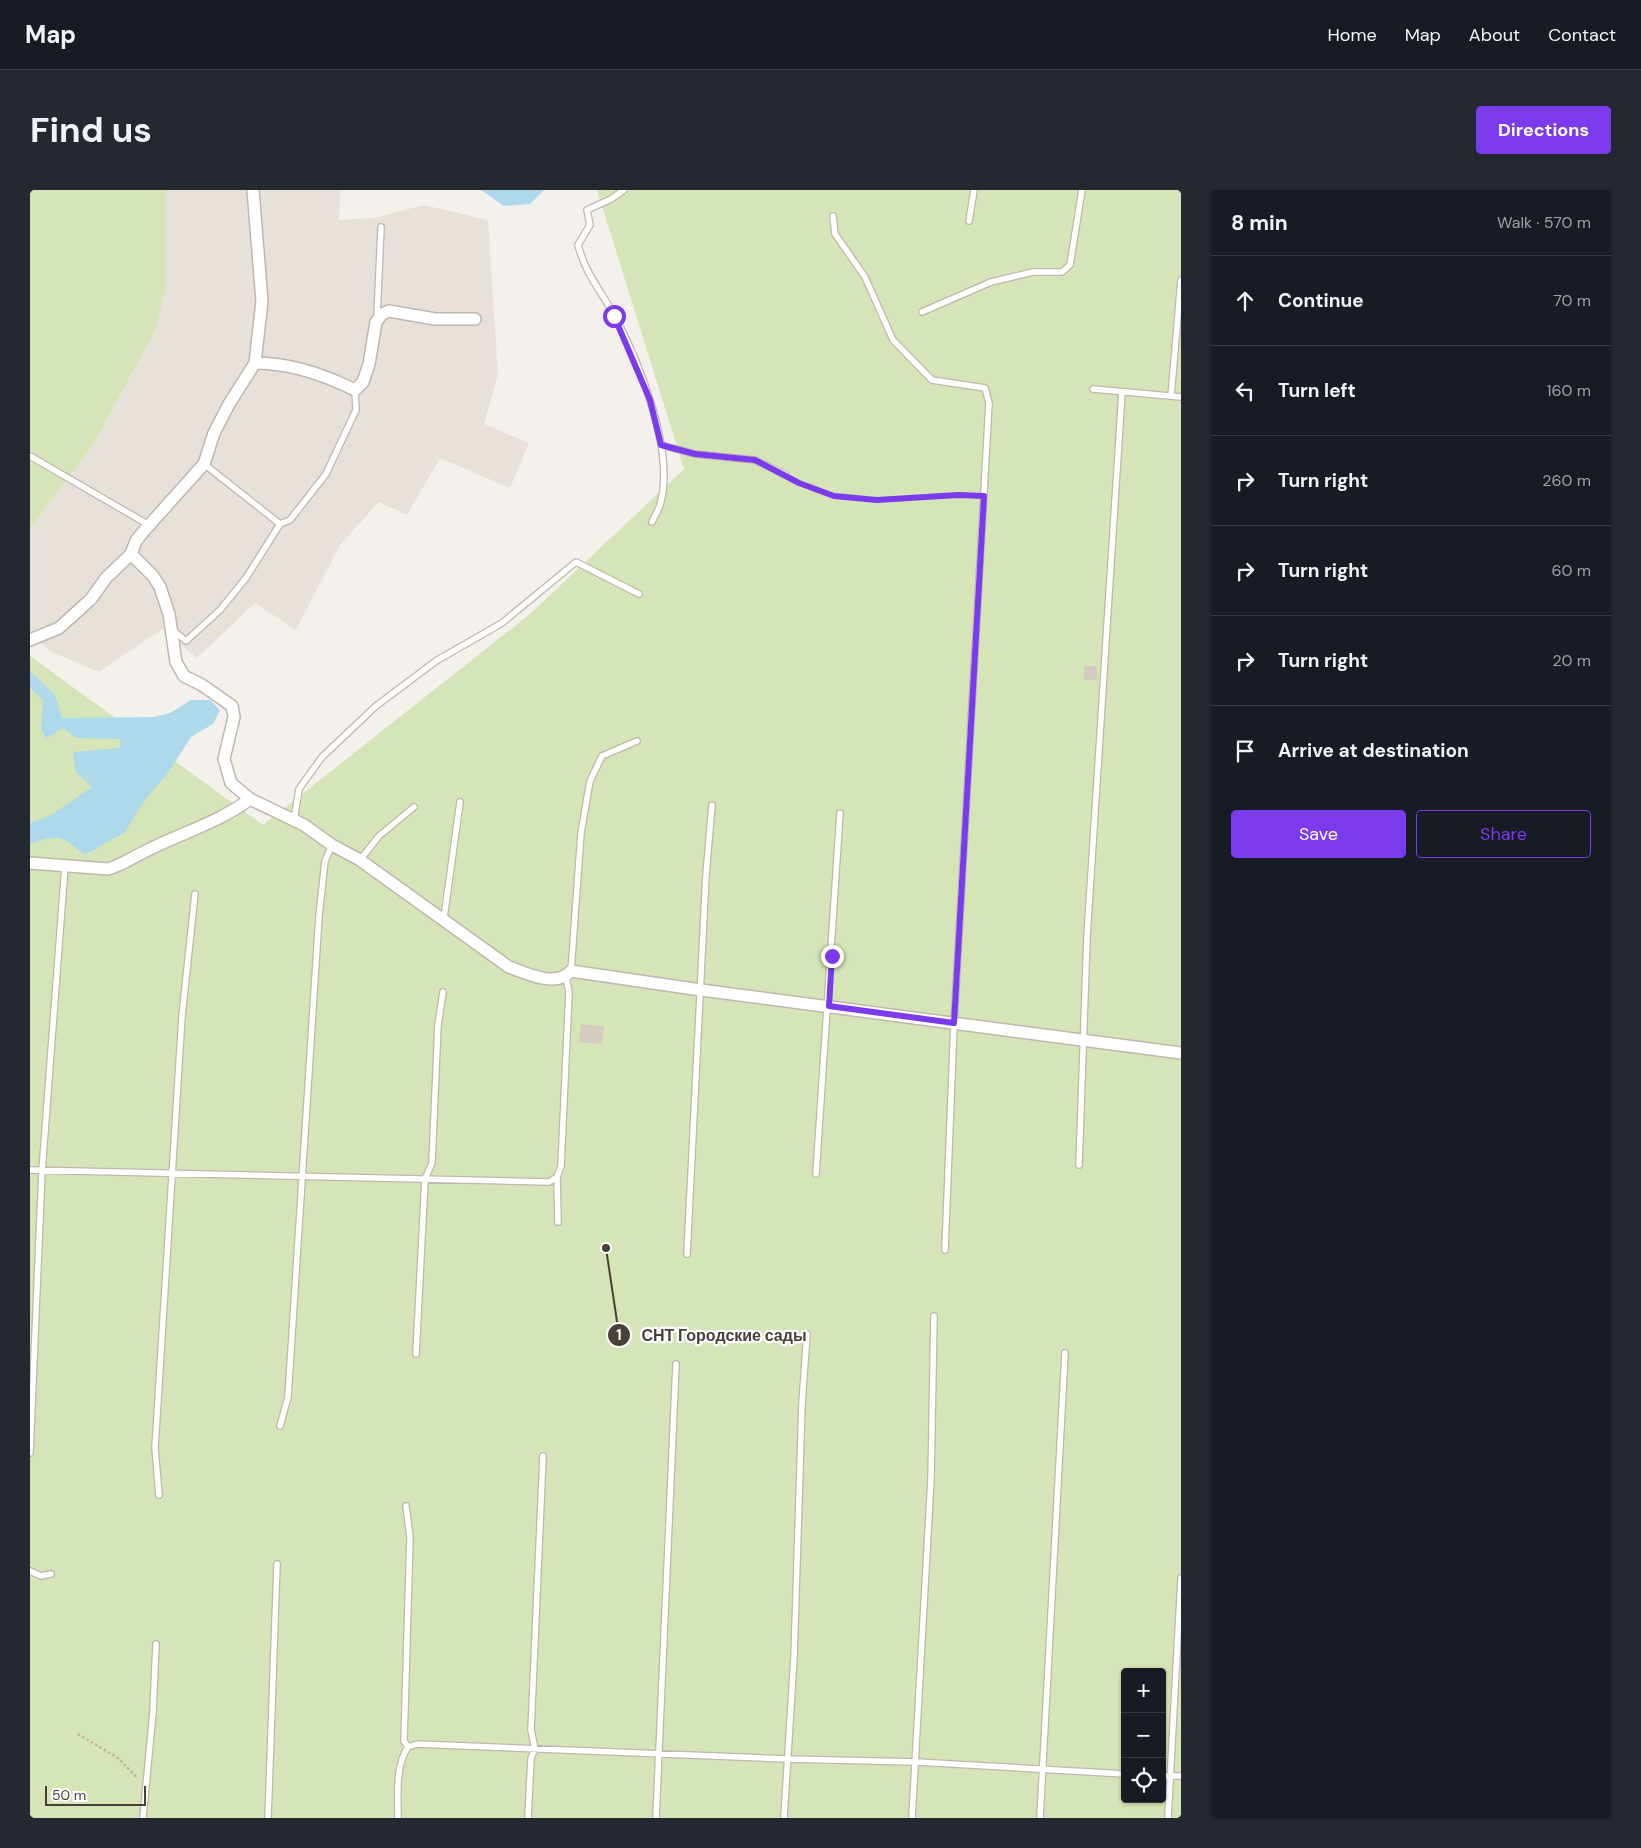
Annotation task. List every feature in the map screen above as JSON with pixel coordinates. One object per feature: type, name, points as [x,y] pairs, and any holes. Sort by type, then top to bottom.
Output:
[{"type":"street","points":[[33,636],[59,628],[91,599],[106,578],[131,554],[136,542],[204,464],[218,425],[256,363],[262,302],[254,190]]},
{"type":"street","points":[[256,363],[290,365],[328,377],[355,390],[363,382],[369,364],[376,322],[382,314],[389,311],[435,319],[475,319]]},
{"type":"street","points":[[131,554],[153,576],[160,587],[172,629],[176,662],[184,676],[202,685],[232,706],[234,717],[224,759],[231,783],[250,799],[294,820],[332,846],[360,860],[444,918],[509,967],[532,976],[555,980],[568,974],[829,1006],[1181,1053]]},
{"type":"street","points":[[30,862],[108,869],[120,866],[147,850],[230,814],[250,799]]},
{"type":"lane","points":[[624,190],[611,199],[587,210],[590,225],[578,245],[584,266],[614,316],[650,400],[663,453],[661,500],[652,522]]},
{"type":"lane","points":[[969,221],[974,190]]},
{"type":"lane","points":[[922,312],[991,282],[1033,272],[1062,272],[1070,265],[1082,190]]},
{"type":"lane","points":[[832,216],[835,234],[865,278],[893,340],[932,380],[985,388],[989,403],[954,1023],[945,1250]]},
{"type":"lane","points":[[376,322],[381,227]]},
{"type":"lane","points":[[1171,396],[1181,280]]},
{"type":"lane","points":[[1094,389],[1181,398]]},
{"type":"lane","points":[[172,629],[186,641],[220,610],[246,578],[280,524],[290,520],[326,474],[356,410],[355,390]]},
{"type":"lane","points":[[1079,1165],[1087,937],[1122,392]]},
{"type":"lane","points":[[661,445],[695,454],[755,460],[786,475]]},
{"type":"lane","points":[[30,456],[150,525]]},
{"type":"lane","points":[[204,464],[280,524]]},
{"type":"lane","points":[[294,820],[299,789],[322,756],[376,706],[436,661],[502,623],[576,562],[639,594]]},
{"type":"lane","points":[[558,1222],[557,1177],[561,1166],[568,974],[581,833],[590,781],[602,756],[637,741]]},
{"type":"lane","points":[[444,918],[460,802]]},
{"type":"lane","points":[[687,1254],[712,805]]},
{"type":"lane","points":[[360,860],[379,836],[414,807]]},
{"type":"lane","points":[[816,1174],[829,1006],[840,813]]},
{"type":"lane","points":[[280,1426],[288,1397],[301,1176],[324,861],[332,846]]},
{"type":"lane","points":[[30,1453],[42,1171],[65,866]]},
{"type":"lane","points":[[159,1496],[155,1448],[182,1016],[195,894]]},
{"type":"lane","points":[[416,1354],[425,1179],[432,1163],[438,1025],[443,992]]},
{"type":"lane","points":[[30,1170],[549,1182],[557,1177]]},
{"type":"lane","points":[[912,1818],[917,1762],[931,1479],[934,1316]]},
{"type":"lane","points":[[784,1818],[794,1658],[802,1403],[807,1334]]},
{"type":"lane","points":[[1040,1818],[1065,1353]]},
{"type":"lane","points":[[656,1818],[676,1364]]},
{"type":"lane","points":[[528,1818],[531,1758],[535,1749],[531,1730],[543,1456]]},
{"type":"lane","points":[[406,1506],[410,1537],[404,1741],[408,1746]]},
{"type":"lane","points":[[268,1818],[276,1564]]},
{"type":"lane","points":[[30,1571],[42,1576],[51,1574]]},
{"type":"lane","points":[[1168,1818],[1181,1578]]},
{"type":"lane","points":[[143,1818],[154,1712],[156,1644]]},
{"type":"lane","points":[[408,1746],[417,1744],[787,1759],[917,1762],[1121,1774]]},
{"type":"lane","points":[[398,1818],[401,1765],[408,1746]]},
{"type":"lane","points":[[1166,1776],[1181,1776]]},
{"type":"path","points":[[786,475],[834,496],[877,500],[958,495],[984,496]]},
{"type":"path","points":[[78,1734],[118,1758],[145,1788]]},
{"type":"shaded area","points":[[166,190],[340,190],[339,220],[374,218],[424,205],[488,220],[498,374],[484,424],[529,443],[510,488],[440,458],[407,515],[379,502],[340,545],[296,630],[255,603],[197,658],[162,629],[99,672],[52,652],[30,634],[30,528],[93,445],[155,331],[166,237]]},
{"type":"green space","points":[[30,190],[166,190],[166,287],[155,331],[93,445],[30,528]]},
{"type":"green space","points":[[597,190],[1181,190],[1181,1818],[30,1818],[30,656],[263,825],[530,614],[684,469]]},
{"type":"water","points":[[481,190],[544,190],[530,204],[504,206]]},
{"type":"water","points":[[30,671],[55,695],[62,718],[154,717],[170,713],[191,700],[210,700],[220,710],[213,724],[191,737],[168,773],[144,801],[125,832],[85,855],[60,838],[48,838],[30,844],[30,823],[51,815],[92,787],[76,772],[73,752],[120,748],[120,739],[76,738],[63,728],[47,738],[41,731],[43,700],[30,688]]},
{"type":"building","points":[[1084,666],[1097,666],[1097,680],[1084,680]]},
{"type":"building","points":[[581,1024],[604,1027],[602,1044],[579,1042]]},
{"type":"place","name":"СНТ Городские сады","points":[[606,1248]]},
{"type":"route","points":[[614,316],[650,400],[661,445],[695,454],[755,460],[799,483],[834,496],[877,500],[958,495],[984,496],[954,1023],[829,1006],[832,956]]}]
